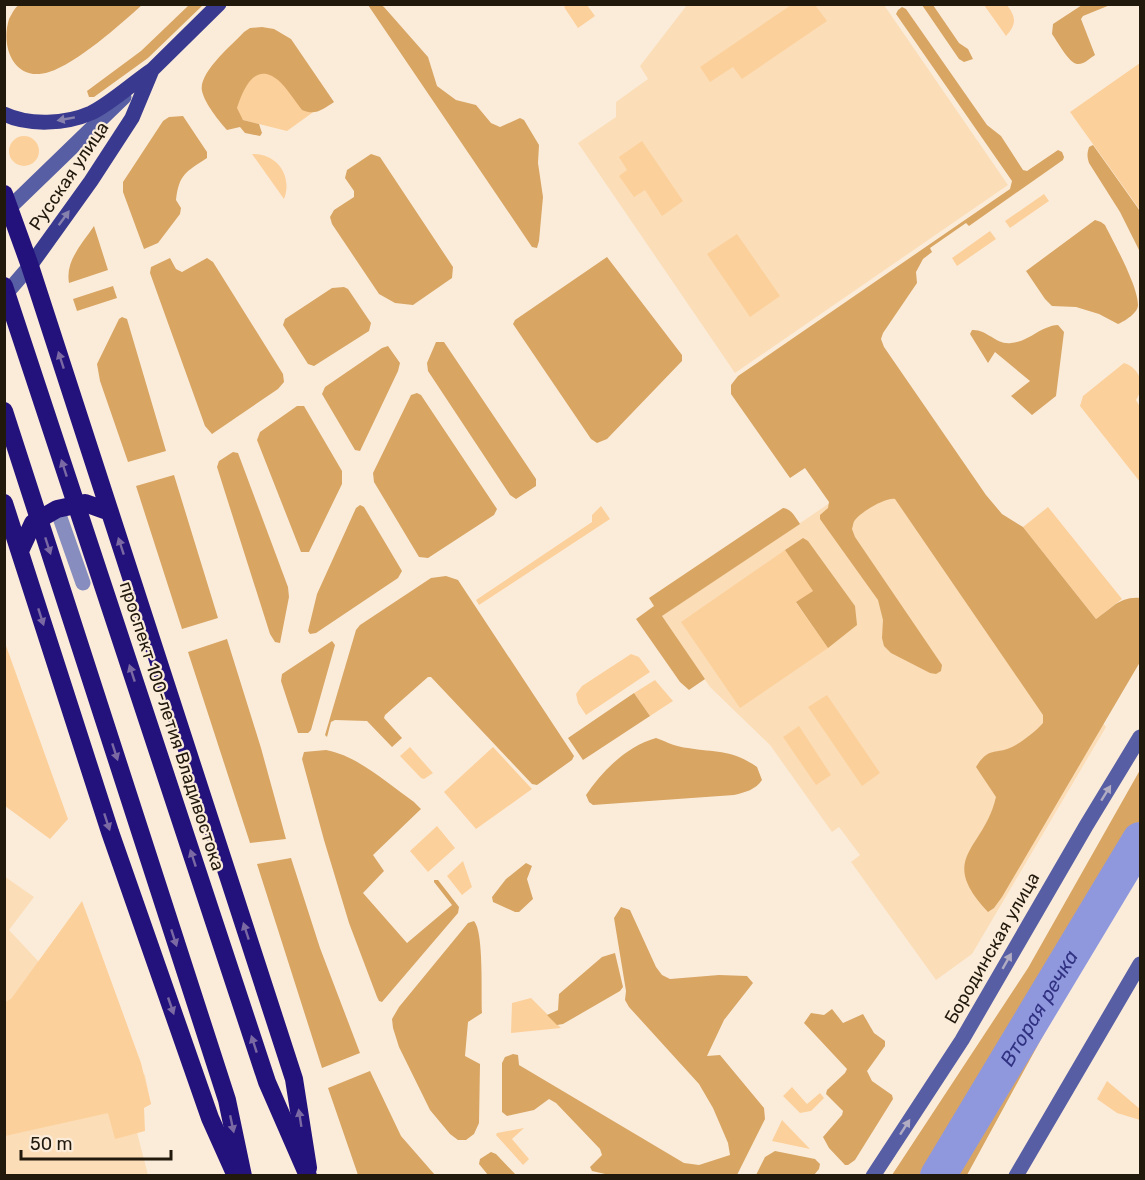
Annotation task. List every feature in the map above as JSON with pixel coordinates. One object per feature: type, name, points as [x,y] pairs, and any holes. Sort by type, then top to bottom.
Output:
[{"type":"highway","points":[[6,205],[30,266],[294,1079],[308,1176]]},
{"type":"highway","name":"проспект 100-летия Владивостока","points":[[4,286],[267,1082],[308,1176]]},
{"type":"highway","points":[[4,411],[227,1100],[243,1176]]},
{"type":"highway","points":[[4,503],[110,832],[210,1118],[236,1176]]},
{"type":"highway","points":[[21,556],[33,523],[57,509],[85,503],[110,512]]},
{"type":"main road","name":"Русская улица","points":[[6,205],[152,70],[219,4]]},
{"type":"main road","name":"Русская улица","points":[[4,296],[30,266],[91,181],[132,118],[152,70]]},
{"type":"main road","points":[[4,114],[31,122],[79,117],[92,112],[152,70]]},
{"type":"main road","points":[[4,531],[21,556]]},
{"type":"main road","name":"Бородинская улица","points":[[873,1176],[962,1040],[1140,737]]},
{"type":"main road","points":[[1016,1176],[1140,964]]},
{"type":"street","points":[[57,509],[84,583]]},
{"type":"shaded area","points":[[568,4],[587,5],[595,16],[578,28],[564,7]]},
{"type":"shaded area","points":[[19,5],[142,5],[98,43],[72,61],[60,68],[37,74],[19,68],[9,51],[7,30],[9,19]]},
{"type":"shaded area","points":[[189,5],[203,5],[148,58],[94,97],[89,97],[87,91],[141,51]]},
{"type":"shaded area","points":[[368,5],[384,7],[428,57],[437,86],[456,100],[476,105],[491,123],[500,127],[520,118],[524,120],[539,145],[538,163],[543,197],[537,248],[532,247]]},
{"type":"shaded area","points":[[687,5],[884,5],[1008,185],[735,373],[578,143],[616,117],[616,102],[648,79],[640,66]]},
{"type":"shaded area","points":[[791,5],[815,5],[827,21],[742,79],[733,67],[710,82],[700,67]]},
{"type":"shaded area","points":[[922,5],[933,5],[959,43],[968,49],[973,59],[964,62],[959,59]]},
{"type":"shaded area","points":[[984,5],[1007,5],[1012,13],[1014,24],[1006,36]]},
{"type":"shaded area","points":[[1082,5],[1110,5],[1083,16],[1081,19],[1095,55],[1077,64],[1067,56],[1052,34],[1053,24]]},
{"type":"shaded area","points":[[902,7],[906,9],[987,125],[1001,136],[1023,170],[1027,171],[1058,150],[1064,157],[1063,160],[969,226],[966,223],[930,248],[932,252],[923,259],[916,272],[917,283],[883,333],[881,339],[884,347],[986,495],[1002,514],[1023,527],[1096,619],[1121,601],[1140,598],[1140,662],[1002,897],[988,912],[973,893],[966,878],[965,865],[968,854],[990,815],[996,797],[976,767],[985,756],[1012,747],[1028,736],[1043,723],[1043,715],[895,499],[880,503],[863,513],[854,521],[852,529],[855,537],[942,665],[941,671],[936,674],[930,673],[891,653],[884,646],[883,620],[878,600],[820,519],[820,515],[828,508],[829,502],[805,468],[790,478],[731,394],[731,385],[738,376],[1010,189],[1012,181],[896,14]]},
{"type":"shaded area","points":[[250,28],[274,29],[291,39],[334,102],[319,111],[307,112],[302,110],[278,80],[270,75],[256,76],[246,86],[237,108],[243,120],[259,124],[262,133],[260,136],[245,133],[240,127],[227,130],[209,107],[202,91],[202,84],[210,68],[244,32]]},
{"type":"shaded area","points":[[290,42],[330,100],[287,131],[243,120],[222,89]]},
{"type":"shaded area","points":[[1140,63],[1140,210],[1070,112]]},
{"type":"shaded area","points":[[183,116],[207,152],[207,158],[185,174],[179,184],[176,200],[181,208],[180,214],[158,243],[144,249],[123,192],[123,182],[163,121],[169,117]]},
{"type":"shaded area","points":[[24,136],[35,140],[39,151],[35,162],[24,166],[13,162],[9,151],[13,140]]},
{"type":"shaded area","points":[[642,141],[683,201],[662,216],[645,190],[634,197],[619,176],[627,170],[619,157]]},
{"type":"shaded area","points":[[1093,145],[1140,211],[1140,252],[1120,212],[1089,163],[1088,151]]},
{"type":"shaded area","points":[[252,154],[269,157],[281,168],[286,182],[284,199]]},
{"type":"shaded area","points":[[371,154],[380,157],[453,267],[452,278],[413,305],[395,303],[379,294],[332,224],[330,217],[334,210],[354,197],[354,191],[345,178],[347,170]]},
{"type":"shaded area","points":[[1044,194],[1049,201],[1010,228],[1005,221]]},
{"type":"shaded area","points":[[1095,220],[1105,225],[1125,265],[1137,297],[1138,305],[1134,314],[1118,324],[1099,314],[1076,307],[1052,306],[1026,271]]},
{"type":"shaded area","points":[[94,226],[108,270],[69,283],[68,275],[72,260]]},
{"type":"shaded area","points":[[990,231],[996,239],[957,266],[952,258]]},
{"type":"shaded area","points":[[737,234],[780,296],[750,317],[707,254]]},
{"type":"shaded area","points":[[607,257],[682,355],[682,361],[607,439],[597,443],[591,439],[513,324],[515,320]]},
{"type":"shaded area","points":[[170,258],[176,269],[182,272],[207,258],[213,262],[283,374],[284,382],[278,389],[212,434],[205,426],[150,273],[151,267]]},
{"type":"shaded area","points":[[113,286],[117,298],[77,311],[73,299]]},
{"type":"shaded area","points":[[332,288],[348,289],[371,323],[369,331],[314,366],[308,364],[283,325],[285,319]]},
{"type":"shaded area","points":[[122,317],[127,319],[166,451],[128,462],[100,381],[97,364]]},
{"type":"shaded area","points":[[1058,325],[1064,332],[1056,396],[1032,415],[1011,396],[1030,381],[995,352],[988,363],[970,334],[972,330],[977,330],[1001,342],[1011,343]]},
{"type":"shaded area","points":[[436,342],[444,342],[536,479],[536,486],[516,499],[510,495],[428,371],[427,363]]},
{"type":"shaded area","points":[[388,346],[400,363],[398,371],[360,451],[355,450],[322,394],[325,387]]},
{"type":"shaded area","points":[[1124,363],[1130,365],[1138,373],[1141,384],[1136,400],[1140,407],[1140,482],[1080,406],[1083,396]]},
{"type":"shaded area","points":[[417,393],[421,395],[497,509],[494,515],[428,558],[419,557],[374,482],[373,473],[411,395]]},
{"type":"shaded area","points":[[297,406],[304,406],[342,471],[342,484],[309,552],[301,552],[257,440],[260,432]]},
{"type":"shaded area","points":[[907,451],[1106,727],[972,954],[936,980],[851,862],[860,855],[839,827],[832,832],[770,745],[710,687],[662,616]]},
{"type":"shaded area","points":[[233,452],[238,453],[288,587],[289,597],[280,643],[275,642],[270,634],[217,467],[219,461]]},
{"type":"shaded area","points":[[174,475],[218,618],[182,629],[136,486]]},
{"type":"shaded area","points":[[360,505],[364,507],[402,571],[398,578],[316,633],[310,634],[308,631],[317,594],[356,508]]},
{"type":"shaded area","points":[[601,506],[610,519],[479,605],[476,600],[592,522],[592,515]]},
{"type":"shaded area","points":[[1048,507],[1122,599],[1096,619],[1023,527]]},
{"type":"shaded area","points":[[783,508],[791,512],[800,524],[662,616],[705,679],[689,690],[680,682],[636,619],[654,606],[649,598]]},
{"type":"shaded area","points":[[803,538],[808,541],[855,606],[857,625],[828,648],[796,602],[813,591],[785,550]]},
{"type":"shaded area","points":[[785,550],[813,591],[796,603],[828,648],[740,708],[681,622]]},
{"type":"shaded area","points":[[446,576],[458,580],[574,756],[572,760],[537,785],[532,784],[431,677],[428,677],[385,715],[384,718],[402,738],[392,747],[367,721],[335,720],[331,722],[327,737],[325,735],[356,630],[360,625],[431,578]]},
{"type":"shaded area","points":[[227,639],[286,839],[250,843],[188,652]]},
{"type":"shaded area","points":[[4,640],[68,819],[50,839],[5,806]]},
{"type":"shaded area","points":[[332,641],[335,645],[311,730],[308,733],[298,733],[281,681],[282,674]]},
{"type":"shaded area","points":[[631,654],[639,657],[650,672],[586,715],[578,703],[576,694],[582,686]]},
{"type":"shaded area","points":[[655,680],[673,701],[650,716],[634,693]]},
{"type":"shaded area","points":[[634,693],[650,716],[583,760],[568,738]]},
{"type":"shaded area","points":[[827,695],[880,773],[862,786],[808,707]]},
{"type":"shaded area","points":[[799,726],[831,775],[816,785],[783,737]]},
{"type":"shaded area","points":[[656,738],[679,747],[739,757],[757,767],[762,780],[746,792],[734,795],[593,805],[589,802],[586,795],[616,760],[635,747]]},
{"type":"shaded area","points":[[410,747],[433,773],[424,779],[400,756]]},
{"type":"shaded area","points":[[493,747],[532,789],[476,829],[444,792]]},
{"type":"shaded area","points":[[326,750],[361,764],[421,809],[373,855],[384,871],[363,893],[407,943],[452,905],[434,880],[438,880],[459,907],[458,913],[382,1002],[377,997],[349,923],[302,759],[304,752]]},
{"type":"shaded area","points":[[1140,770],[1140,866],[967,1175],[892,1175],[1028,968]]},
{"type":"shaded area","points":[[437,826],[455,848],[428,872],[410,851]]},
{"type":"shaded area","points":[[291,858],[320,948],[360,1053],[322,1068],[257,864]]},
{"type":"shaded area","points":[[463,861],[472,887],[462,895],[447,876]]},
{"type":"shaded area","points":[[526,863],[532,866],[527,879],[533,899],[519,912],[493,902],[492,897],[506,879]]},
{"type":"shaded area","points":[[4,876],[34,897],[9,930],[145,1075],[151,1104],[132,1113],[148,1175],[5,1175]]},
{"type":"shaded area","points":[[82,901],[141,1063],[151,1104],[144,1108],[145,1131],[115,1139],[108,1113],[5,1136],[5,1002],[11,999]]},
{"type":"shaded area","points":[[621,907],[630,910],[656,967],[662,975],[670,979],[719,975],[747,976],[753,983],[724,1020],[707,1056],[720,1055],[764,1108],[765,1119],[737,1175],[614,1176],[592,1171],[590,1167],[602,1155],[600,1149],[556,1103],[549,1099],[534,1110],[507,1116],[502,1112],[502,1063],[505,1057],[513,1054],[518,1055],[519,1065],[684,1163],[699,1165],[730,1155],[728,1143],[713,1108],[699,1084],[625,1000],[626,991],[614,918]]},
{"type":"shaded area","points":[[474,921],[481,950],[482,1013],[468,1022],[465,1056],[480,1064],[479,1123],[474,1134],[466,1140],[458,1140],[430,1110],[399,1047],[392,1019],[399,1007],[468,923]]},
{"type":"shaded area","points":[[615,953],[623,987],[620,991],[563,1024],[557,1025],[547,1015],[558,1010],[559,994],[602,957]]},
{"type":"shaded area","points":[[531,998],[561,1028],[511,1033],[512,1003]]},
{"type":"shaded area","points":[[832,1009],[843,1023],[863,1014],[874,1033],[885,1041],[885,1046],[867,1071],[872,1081],[892,1095],[893,1099],[855,1160],[848,1165],[845,1165],[829,1148],[823,1137],[843,1111],[826,1094],[827,1090],[847,1069],[804,1023],[811,1013],[824,1015]]},
{"type":"shaded area","points":[[370,1071],[401,1136],[435,1175],[358,1175],[328,1088]]},
{"type":"shaded area","points":[[1107,1081],[1140,1109],[1140,1120],[1117,1113],[1097,1099]]},
{"type":"shaded area","points":[[792,1087],[807,1104],[820,1093],[824,1098],[811,1111],[800,1113],[783,1096]]},
{"type":"shaded area","points":[[782,1120],[810,1149],[772,1141]]},
{"type":"shaded area","points":[[524,1128],[512,1139],[529,1159],[523,1165],[496,1135]]},
{"type":"shaded area","points":[[775,1151],[815,1159],[820,1164],[819,1169],[814,1175],[756,1175],[765,1157]]},
{"type":"shaded area","points":[[491,1152],[496,1154],[516,1175],[488,1175],[479,1164],[480,1159]]},
{"type":"waterway","name":"Вторая речка","points":[[938,1176],[1140,840]]}]
